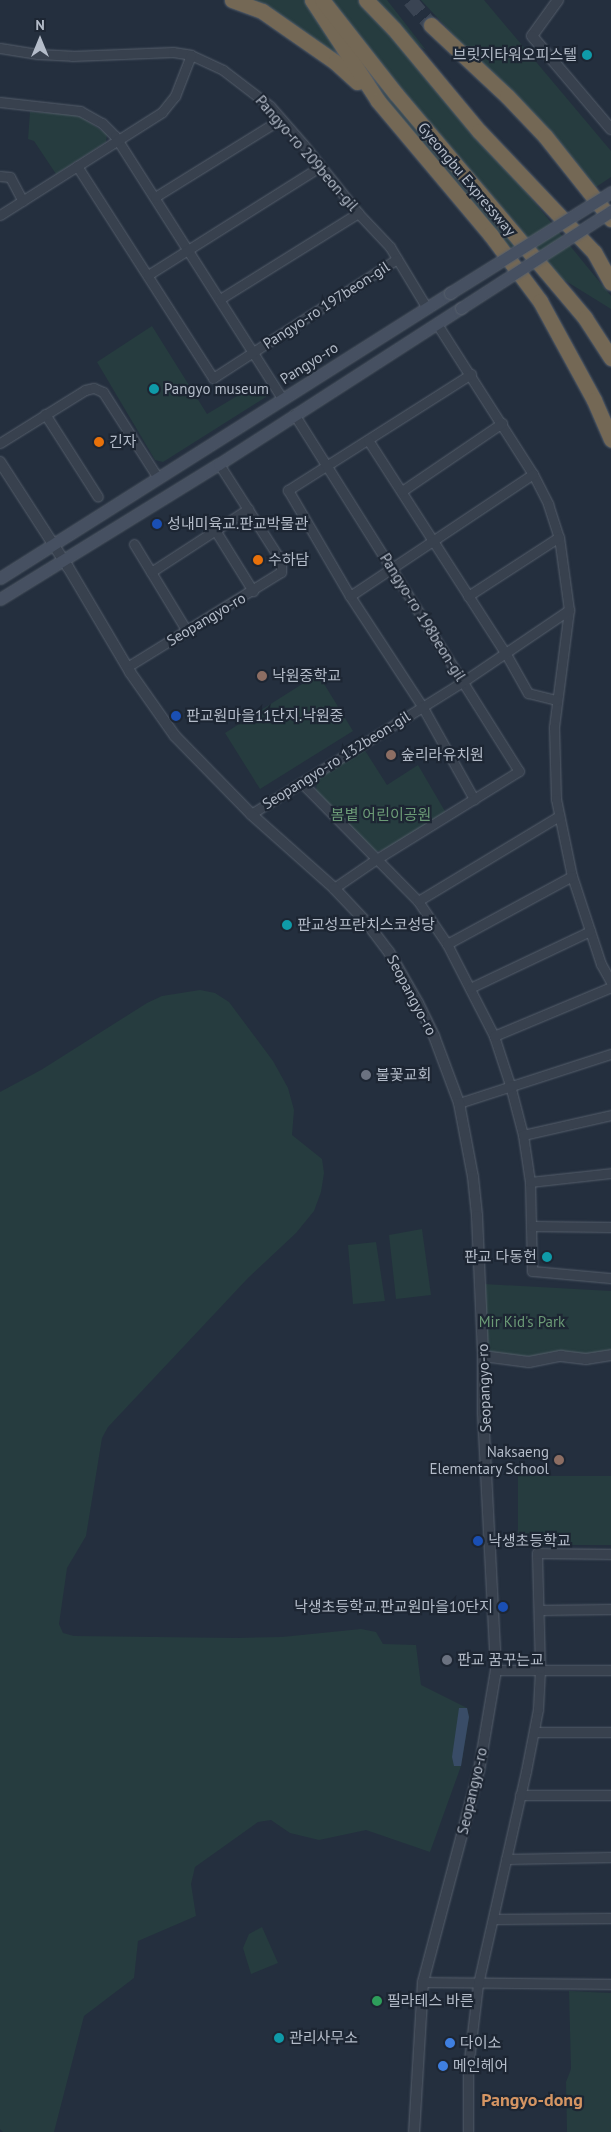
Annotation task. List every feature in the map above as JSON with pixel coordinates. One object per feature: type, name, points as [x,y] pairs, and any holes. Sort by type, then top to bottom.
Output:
[{"type":"highway","points":[[232,0],[262,11],[299,36],[335,62],[378,100]]},
{"type":"highway","points":[[312,0],[378,100],[490,234],[540,301],[594,400],[611,439]]},
{"type":"highway","name":"Gyeongbu Expressway","points":[[322,0],[396,94],[585,318],[611,358]]},
{"type":"highway","points":[[366,0],[394,29],[479,130],[611,271]]},
{"type":"highway","points":[[377,0],[394,29]]},
{"type":"highway","points":[[431,25],[507,96],[545,136],[611,220]]},
{"type":"highway","points":[[594,252],[611,283]]},
{"type":"main road","name":"Pangyo-ro","points":[[0,578],[282,398],[611,192]]},
{"type":"main road","points":[[0,599],[219,464],[611,211]]},
{"type":"street","points":[[558,0],[532,36],[611,129]]},
{"type":"street","name":"Pangyo-ro 209beon-gil","points":[[0,48],[38,54],[72,56],[161,52],[191,55],[216,66],[238,80],[281,119],[358,212],[382,236],[427,308]]},
{"type":"street","points":[[0,215],[119,140],[168,106],[191,55]]},
{"type":"street","name":"Pangyo-ro 197beon-gil","points":[[0,102],[80,111],[102,123],[119,140],[282,398]]},
{"type":"street","points":[[155,197],[281,119]]},
{"type":"street","points":[[78,166],[148,275],[321,166]]},
{"type":"street","points":[[0,176],[10,177],[23,201]]},
{"type":"street","points":[[220,299],[358,212]]},
{"type":"street","name":"Pangyo-ro 197beon-gil","points":[[148,275],[213,378],[397,259]]},
{"type":"street","points":[[437,324],[534,474],[548,504],[559,537],[569,610],[556,700],[555,780],[559,816],[572,876],[601,964],[611,982]]},
{"type":"street","points":[[471,374],[288,490],[350,596],[534,474]]},
{"type":"street","points":[[0,443],[85,390],[99,390],[103,392],[158,478]]},
{"type":"street","points":[[45,414],[98,496]]},
{"type":"street","name":"Pangyo-ro 198beon-gil","points":[[294,414],[519,771],[474,799]]},
{"type":"street","points":[[402,491],[502,423]]},
{"type":"street","points":[[368,440],[506,654],[528,693],[556,700]]},
{"type":"street","points":[[0,462],[53,544]]},
{"type":"street","points":[[151,572],[248,509],[219,464]]},
{"type":"street","name":"Seopangyo-ro","points":[[127,667],[278,575],[282,569],[281,561],[248,509]]},
{"type":"street","points":[[216,530],[253,591]]},
{"type":"street","points":[[468,596],[559,537]]},
{"type":"street","name":"Seopangyo-ro","points":[[53,544],[127,667],[156,712],[175,736],[251,814],[334,888],[367,923],[397,964],[434,1036],[459,1103],[473,1177],[479,1245],[484,1356],[483,1413],[496,1670],[479,1770],[423,1982],[414,2132]]},
{"type":"street","points":[[134,544],[187,632]]},
{"type":"street","name":"Seopangyo-ro 132beon-gil","points":[[350,596],[422,706]]},
{"type":"street","name":"Seopangyo-ro 132beon-gil","points":[[251,814],[302,784],[464,681],[569,610]]},
{"type":"street","points":[[334,888],[375,860],[474,799],[422,706]]},
{"type":"street","points":[[302,784],[375,860],[418,901],[446,944],[494,1036],[510,1085],[523,1135],[530,1182],[532,1271],[611,1278]]},
{"type":"street","points":[[418,901],[559,816]]},
{"type":"street","points":[[446,944],[572,876]]},
{"type":"street","points":[[470,988],[590,931]]},
{"type":"street","points":[[494,1036],[611,987]]},
{"type":"street","points":[[459,1103],[611,1054]]},
{"type":"street","points":[[523,1135],[611,1115]]},
{"type":"street","points":[[530,1182],[611,1172]]},
{"type":"street","points":[[532,1226],[611,1227]]},
{"type":"street","points":[[484,1356],[529,1362],[561,1356],[586,1359],[611,1356]]},
{"type":"street","points":[[468,2132],[468,2068],[478,1984],[535,1732],[540,1669],[537,1553],[611,1554]]},
{"type":"street","points":[[539,1610],[611,1609]]},
{"type":"street","points":[[496,1670],[611,1670]]},
{"type":"street","points":[[535,1732],[611,1732]]},
{"type":"street","points":[[520,1795],[611,1795]]},
{"type":"street","points":[[506,1858],[611,1857]]},
{"type":"street","points":[[493,1919],[611,1918]]},
{"type":"street","points":[[423,1982],[611,1984]]},
{"type":"green space","points":[[232,0],[387,0],[426,50],[395,31],[611,296],[611,309],[490,234],[378,101],[335,62]]},
{"type":"green space","points":[[421,0],[484,0],[611,151],[611,177],[596,187],[549,129],[458,40]]},
{"type":"green space","points":[[30,112],[68,114],[81,117],[107,134],[106,142],[56,174],[34,141],[28,139]]},
{"type":"green space","points":[[152,326],[207,414],[259,383],[267,394],[266,397],[163,462],[155,460],[97,362]]},
{"type":"green space","points":[[318,674],[353,731],[260,789],[225,733]]},
{"type":"green space","name":"봄볕 어린이공원","points":[[364,749],[387,785],[418,765],[446,813],[384,850],[373,852],[316,793],[317,778]]},
{"type":"green space","points":[[200,990],[215,993],[229,1002],[273,1061],[288,1088],[294,1110],[292,1135],[322,1159],[324,1173],[321,1192],[314,1211],[296,1233],[248,1278],[108,1427],[102,1438],[86,1536],[67,1568],[59,1624],[63,1633],[74,1636],[282,1637],[361,1629],[376,1632],[383,1644],[416,1645],[421,1685],[467,1708],[469,1717],[461,1766],[430,1852],[366,1830],[319,1840],[290,1833],[271,1820],[258,1822],[195,1867],[191,1884],[196,1916],[138,1941],[134,1978],[84,2016],[54,2132],[3,2132],[0,2129],[0,1092],[41,1070],[147,1003],[162,996]]},
{"type":"green space","points":[[422,1229],[431,1295],[396,1299],[389,1235]]},
{"type":"green space","points":[[376,1242],[385,1301],[353,1304],[348,1245]]},
{"type":"green space","name":"Mir Kid's Park","points":[[483,1284],[611,1291],[611,1354],[498,1357],[487,1348]]},
{"type":"green space","points":[[518,1476],[611,1476],[611,1545],[518,1545]]},
{"type":"green space","points":[[262,1927],[278,1963],[251,1974],[243,1948],[249,1934]]},
{"type":"green space","points":[[569,1991],[611,1993],[611,2132],[567,2132],[566,2082],[571,2069]]},
{"type":"water","points":[[459,1708],[467,1708],[469,1717],[461,1766],[454,1766],[452,1757]]},
{"type":"tunnel","points":[[410,0],[431,25]]},
{"type":"place","name":"브릿지타워오피스텔","points":[[587,55]]},
{"type":"place","name":"Pangyo museum","points":[[154,389]]},
{"type":"place","name":"긴자","points":[[99,442]]},
{"type":"place","name":"성내미육교.판교박물관","points":[[157,524]]},
{"type":"place","name":"수하담","points":[[258,560]]},
{"type":"place","name":"낙원중학교","points":[[262,676]]},
{"type":"place","name":"판교원마을11단지.낙원중","points":[[176,716]]},
{"type":"place","name":"숲리라유치원","points":[[391,755]]},
{"type":"place","name":"판교성프란치스코성당","points":[[287,925]]},
{"type":"place","name":"불꽃교회","points":[[366,1075]]},
{"type":"place","name":"판교 다동헌","points":[[547,1257]]},
{"type":"place","name":"Naksaeng Elementary School","points":[[559,1460]]},
{"type":"place","name":"낙생초등학교","points":[[478,1541]]},
{"type":"place","name":"낙생초등학교.판교원마을10단지","points":[[503,1607]]},
{"type":"place","name":"판교 꿈꾸는교","points":[[447,1660]]},
{"type":"place","name":"필라테스 바른","points":[[377,2001]]},
{"type":"place","name":"관리사무소","points":[[279,2038]]},
{"type":"place","name":"다이소","points":[[450,2043]]},
{"type":"place","name":"메인헤어","points":[[443,2066]]},
{"type":"district","name":"Pangyo-dong","points":[[532,2100]]}]
